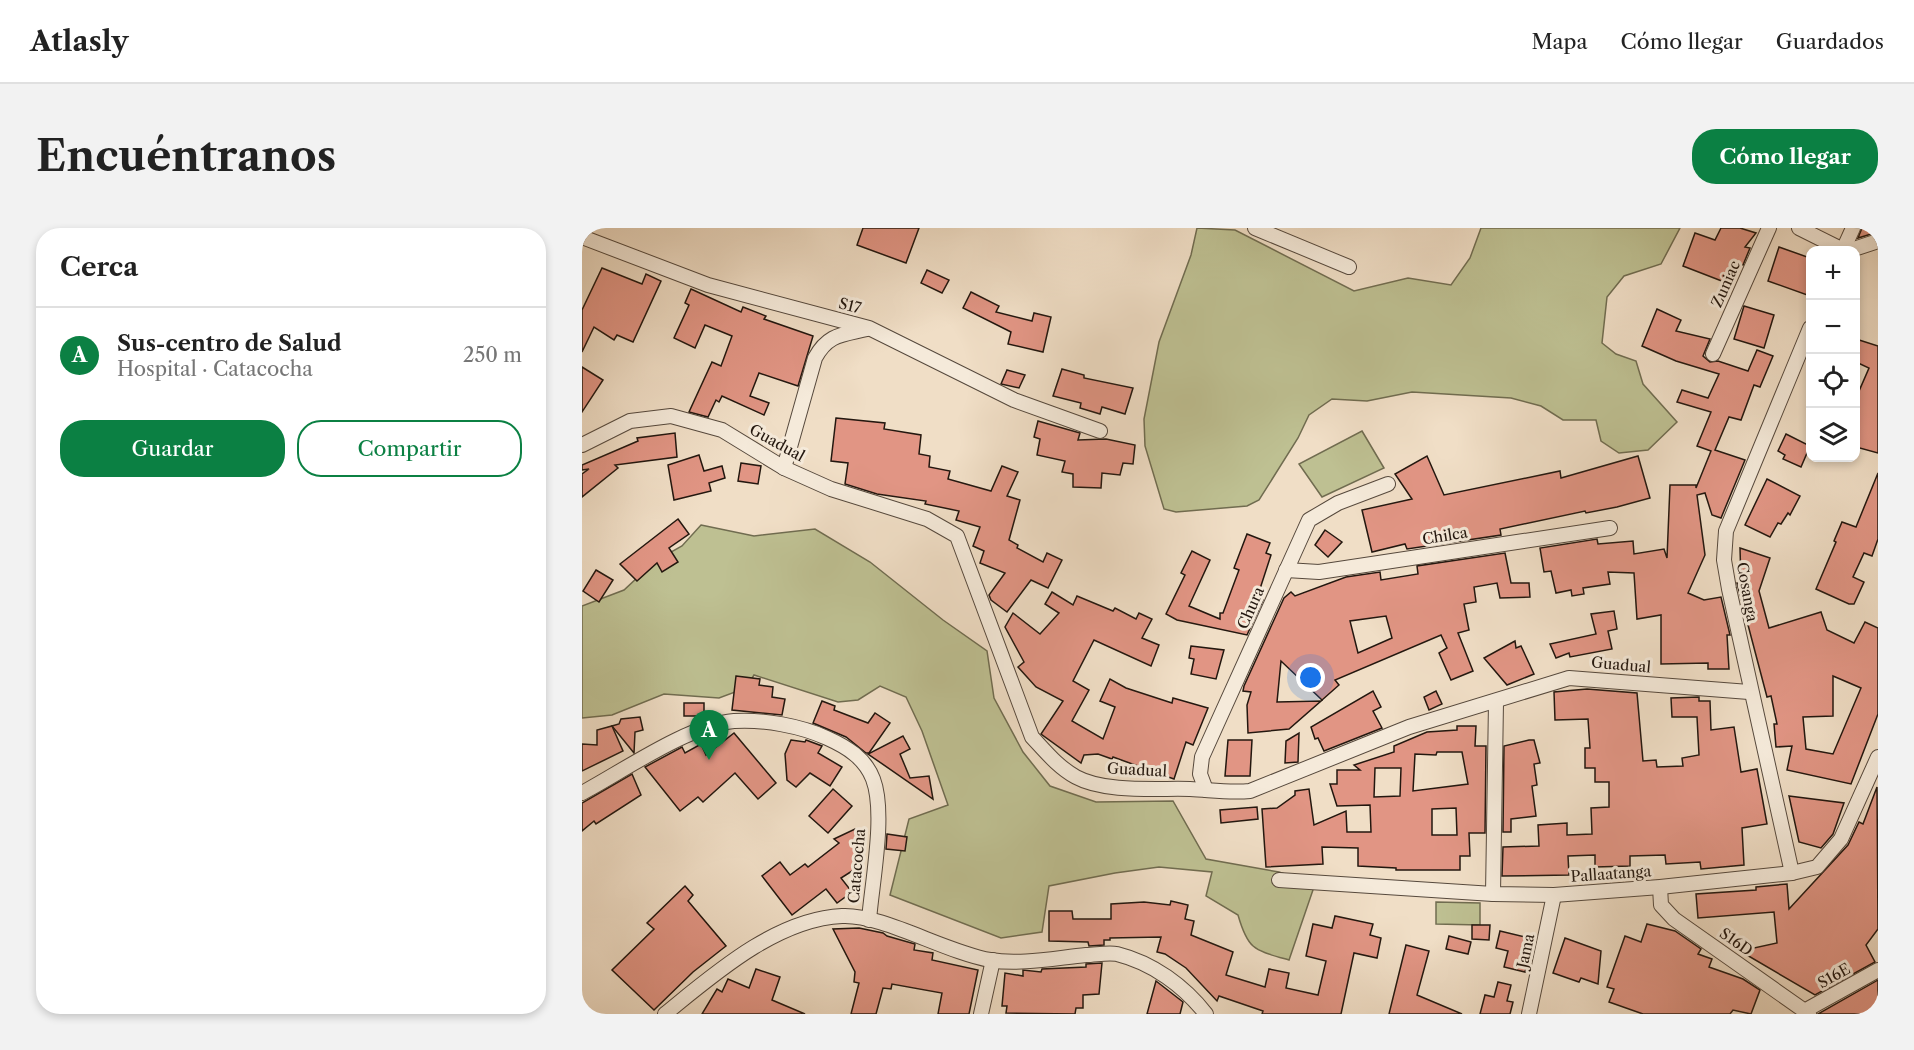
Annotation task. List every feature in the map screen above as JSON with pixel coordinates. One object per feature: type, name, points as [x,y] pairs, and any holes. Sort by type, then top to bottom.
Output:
[{"type":"street","points":[[1255,228],[1349,267]]},
{"type":"street","name":"Zuniac","points":[[1713,354],[1769,228]]},
{"type":"street","points":[[1799,228],[1835,246]]},
{"type":"street","points":[[1845,246],[1853,228]]},
{"type":"street","name":"S17","points":[[582,237],[708,285],[869,328],[1014,400],[1100,431]]},
{"type":"street","points":[[1860,247],[1878,241]]},
{"type":"street","points":[[784,468],[816,358],[822,346],[831,338],[869,328]]},
{"type":"street","name":"Cosanga","points":[[1792,873],[1749,692],[1724,560],[1726,531],[1806,338]]},
{"type":"street","name":"Guadual","points":[[582,445],[630,420],[671,416],[722,430],[784,468],[831,489],[927,519],[957,536],[1032,737],[1054,761],[1077,778],[1103,786],[1206,790],[1224,794],[1250,791],[1409,727],[1569,678],[1749,692]]},
{"type":"street","name":"Chura","points":[[1206,790],[1200,774],[1202,757],[1309,520],[1338,503],[1388,484]]},
{"type":"street","name":"Chilca","points":[[1286,570],[1319,572],[1610,528]]},
{"type":"street","points":[[1494,894],[1496,702]]},
{"type":"street","name":"Catacocha","points":[[582,793],[695,731],[734,721],[778,724],[817,733],[852,750],[873,778],[879,812],[869,920],[963,954],[993,960],[1116,953],[1158,970],[1195,999],[1206,1014]]},
{"type":"street","name":"Pallaatanga","points":[[1279,880],[1494,894],[1554,895],[1792,873],[1817,867],[1841,839],[1878,757]]},
{"type":"street","name":"S16D","points":[[1660,887],[1661,905],[1674,919],[1808,1012]]},
{"type":"street","name":"Jama","points":[[1529,1014],[1554,895]]},
{"type":"street","points":[[665,1014],[731,959],[769,939],[807,923],[842,916],[869,920]]},
{"type":"street","points":[[981,1014],[993,960]]},
{"type":"street","name":"S16E","points":[[1808,1012],[1878,970]]},
{"type":"green space","points":[[1197,228],[1235,230],[1354,291],[1408,278],[1451,285],[1470,258],[1481,228],[1680,228],[1661,264],[1624,276],[1607,297],[1602,343],[1616,354],[1636,361],[1643,384],[1677,422],[1648,450],[1619,453],[1601,441],[1596,420],[1563,420],[1541,406],[1511,398],[1412,392],[1367,401],[1332,399],[1309,415],[1298,438],[1259,500],[1247,506],[1176,512],[1164,509],[1145,446],[1144,419],[1159,342],[1191,255]]},
{"type":"green space","points":[[1362,431],[1384,468],[1322,497],[1299,464]]},
{"type":"green space","points":[[701,525],[754,536],[815,529],[870,562],[943,620],[987,651],[994,698],[1023,752],[1050,786],[1096,802],[1173,801],[1206,859],[1279,872],[1315,884],[1289,960],[1254,947],[1245,935],[1238,915],[1206,896],[1212,872],[1159,867],[1049,886],[1042,932],[1001,938],[890,895],[909,819],[948,805],[922,731],[906,697],[880,686],[858,700],[838,702],[754,675],[746,688],[719,698],[664,694],[612,715],[582,718],[582,606],[624,590],[655,561],[682,546]]},
{"type":"green space","points":[[1436,902],[1480,903],[1480,925],[1436,924]]},
{"type":"building","points":[[863,228],[919,228],[906,263],[857,245]]},
{"type":"building","points":[[1721,228],[1740,228],[1756,233],[1745,247],[1750,248],[1743,265],[1739,264],[1732,285],[1683,266],[1695,233],[1715,240]]},
{"type":"building","points":[[1862,228],[1878,228],[1878,232],[1858,238]]},
{"type":"building","points":[[1779,247],[1806,257],[1806,295],[1768,281]]},
{"type":"building","points":[[602,268],[642,284],[646,274],[661,281],[633,342],[617,335],[614,340],[594,327],[582,352],[582,310]]},
{"type":"building","points":[[927,270],[949,280],[942,293],[921,283]]},
{"type":"building","points":[[691,289],[741,312],[743,307],[766,316],[764,319],[813,336],[798,386],[759,373],[750,396],[769,403],[764,415],[722,396],[719,402],[716,400],[708,417],[689,412],[712,362],[721,366],[732,336],[705,325],[695,348],[674,338],[689,305],[685,303]]},
{"type":"building","points":[[971,292],[999,306],[996,312],[1032,321],[1034,313],[1051,317],[1043,352],[1008,344],[1011,332],[963,308]]},
{"type":"building","points":[[1744,306],[1774,315],[1764,348],[1734,339]]},
{"type":"building","points":[[1657,309],[1681,320],[1676,331],[1710,339],[1703,356],[1710,362],[1718,361],[1748,371],[1757,350],[1773,356],[1760,387],[1754,385],[1741,420],[1729,417],[1715,450],[1745,460],[1721,518],[1712,515],[1705,493],[1697,495],[1705,555],[1688,593],[1704,600],[1721,597],[1730,635],[1727,635],[1729,669],[1708,669],[1708,663],[1661,664],[1661,615],[1637,619],[1634,573],[1608,572],[1610,584],[1583,588],[1584,594],[1572,596],[1571,590],[1556,593],[1551,571],[1544,572],[1540,548],[1597,539],[1598,544],[1633,541],[1634,554],[1664,549],[1667,558],[1670,485],[1696,485],[1696,488],[1711,451],[1697,446],[1711,412],[1677,402],[1682,390],[1708,398],[1719,374],[1676,361],[1642,346]]},
{"type":"building","points":[[1860,340],[1878,346],[1878,453],[1860,448],[1860,389],[1869,368],[1860,364]]},
{"type":"building","points":[[582,367],[603,380],[582,412]]},
{"type":"building","points":[[1062,369],[1084,375],[1084,378],[1133,388],[1125,414],[1102,407],[1100,414],[1080,408],[1081,403],[1053,396]]},
{"type":"building","points":[[1007,370],[1025,375],[1019,388],[1001,384]]},
{"type":"building","points":[[836,418],[885,423],[884,429],[921,435],[919,454],[930,456],[929,467],[950,471],[948,479],[991,491],[1002,466],[1018,472],[1007,496],[1020,500],[1009,540],[1018,545],[1017,548],[1043,562],[1047,553],[1062,560],[1048,588],[1031,580],[1007,612],[991,600],[989,595],[1005,573],[980,563],[984,551],[973,546],[980,527],[956,520],[959,511],[925,504],[926,501],[877,494],[845,484],[848,463],[831,461]]},
{"type":"building","points":[[1038,421],[1080,433],[1078,440],[1106,439],[1135,445],[1133,464],[1123,463],[1120,475],[1102,473],[1101,488],[1073,487],[1073,474],[1062,472],[1065,461],[1037,455],[1040,439],[1034,437]]},
{"type":"building","points":[[675,433],[677,457],[615,465],[618,468],[582,497],[582,474],[589,469],[582,470],[582,465],[638,441],[637,438]]},
{"type":"building","points":[[1786,434],[1806,444],[1806,455],[1801,467],[1783,459],[1785,455],[1778,451]]},
{"type":"building","points":[[699,455],[704,471],[722,466],[725,478],[709,483],[711,491],[674,500],[668,465]]},
{"type":"building","points":[[1427,456],[1444,495],[1560,471],[1561,478],[1638,456],[1650,498],[1617,507],[1586,513],[1585,511],[1500,529],[1501,535],[1407,549],[1405,544],[1372,552],[1362,510],[1412,499],[1395,474]]},
{"type":"building","points":[[741,463],[761,466],[758,484],[738,481]]},
{"type":"building","points":[[1878,473],[1878,539],[1872,556],[1864,553],[1853,577],[1864,582],[1854,604],[1849,604],[1816,589],[1842,522],[1856,527]]},
{"type":"building","points":[[1767,479],[1800,496],[1790,515],[1788,513],[1781,524],[1778,523],[1770,537],[1745,525]]},
{"type":"building","points":[[678,519],[689,534],[669,548],[678,562],[662,572],[657,563],[637,581],[620,564]]},
{"type":"building","points":[[1325,530],[1342,542],[1328,557],[1315,545]]},
{"type":"building","points":[[1247,534],[1270,543],[1266,553],[1271,555],[1257,598],[1263,600],[1247,635],[1177,620],[1166,614],[1185,575],[1181,573],[1192,551],[1210,560],[1189,606],[1220,619],[1220,613],[1223,613],[1239,570],[1234,568]]},
{"type":"building","points":[[1740,548],[1770,558],[1759,591],[1769,628],[1821,612],[1827,630],[1854,643],[1865,622],[1878,628],[1878,714],[1851,784],[1787,770],[1792,746],[1776,747],[1774,724],[1777,724],[1771,696],[1767,697],[1738,587],[1737,583],[1741,582]],"holes":[[[1833,676],[1861,688],[1833,754],[1806,749],[1803,717],[1833,716]]]},
{"type":"building","points":[[1505,553],[1511,583],[1529,583],[1530,597],[1500,598],[1497,583],[1474,587],[1476,602],[1464,604],[1469,630],[1458,633],[1473,671],[1451,680],[1439,653],[1447,648],[1441,635],[1335,680],[1339,685],[1322,700],[1281,661],[1277,702],[1321,701],[1289,729],[1248,733],[1247,705],[1251,692],[1243,691],[1244,686],[1284,598],[1291,592],[1295,596],[1346,577],[1380,572],[1381,580],[1418,574],[1417,566]],"holes":[[[1386,616],[1392,638],[1358,653],[1350,621]]]},
{"type":"building","points":[[596,570],[613,580],[599,602],[583,591]]},
{"type":"building","points":[[1052,592],[1073,605],[1077,596],[1113,611],[1115,608],[1136,619],[1139,613],[1152,619],[1142,638],[1159,645],[1151,666],[1094,640],[1073,681],[1089,690],[1072,721],[1103,739],[1115,707],[1100,701],[1110,679],[1126,688],[1172,703],[1173,698],[1208,708],[1193,745],[1186,742],[1174,779],[1113,757],[1112,759],[1098,754],[1084,755],[1081,763],[1041,734],[1063,701],[1036,687],[1018,667],[1024,662],[1005,627],[1013,613],[1040,634],[1059,613],[1045,604]]},
{"type":"building","points":[[1614,611],[1617,629],[1608,631],[1612,649],[1570,657],[1569,653],[1556,658],[1550,644],[1596,634],[1591,614]]},
{"type":"building","points":[[1515,641],[1516,648],[1521,646],[1534,674],[1507,685],[1484,658]]},
{"type":"building","points":[[1191,646],[1224,650],[1216,679],[1191,674],[1194,659],[1189,658]]},
{"type":"building","points":[[736,676],[760,679],[759,685],[773,687],[772,697],[785,699],[782,715],[732,710]]},
{"type":"building","points":[[1587,689],[1637,693],[1643,761],[1656,760],[1657,767],[1683,766],[1682,758],[1699,755],[1697,717],[1672,717],[1671,698],[1699,697],[1699,701],[1710,701],[1711,730],[1734,727],[1741,772],[1757,769],[1767,824],[1742,828],[1744,865],[1701,869],[1700,862],[1666,864],[1665,855],[1630,856],[1630,866],[1595,867],[1595,855],[1568,856],[1569,875],[1502,876],[1503,847],[1539,846],[1538,825],[1567,823],[1567,835],[1592,834],[1591,808],[1609,807],[1609,782],[1595,782],[1595,768],[1585,768],[1585,748],[1590,748],[1588,719],[1555,720],[1554,692]]},
{"type":"building","points":[[1373,691],[1381,707],[1373,711],[1382,728],[1324,751],[1318,738],[1315,739],[1311,727]]},
{"type":"building","points":[[1436,691],[1442,704],[1429,710],[1424,697]]},
{"type":"building","points":[[822,701],[835,706],[834,710],[868,723],[875,713],[890,723],[869,753],[866,753],[846,737],[813,723]]},
{"type":"building","points":[[684,703],[704,703],[704,716],[684,716]]},
{"type":"building","points":[[640,717],[643,730],[635,732],[634,753],[612,726],[619,724],[621,719]]},
{"type":"building","points":[[612,726],[623,751],[582,771],[582,744],[597,745],[597,730]]},
{"type":"building","points":[[1457,726],[1476,726],[1475,746],[1486,746],[1485,833],[1469,833],[1470,856],[1460,856],[1460,870],[1396,870],[1396,868],[1358,866],[1358,848],[1322,847],[1323,864],[1266,867],[1262,809],[1277,808],[1295,795],[1295,791],[1309,789],[1314,825],[1346,811],[1347,832],[1371,832],[1370,805],[1337,806],[1330,784],[1337,784],[1337,770],[1360,770],[1354,765],[1394,752],[1394,746],[1427,732],[1457,730]],"holes":[[[1437,752],[1462,752],[1468,784],[1413,791],[1415,754],[1436,755]],[[1375,768],[1401,768],[1400,796],[1374,797]],[[1456,808],[1457,835],[1432,835],[1432,809]]]},
{"type":"building","points":[[734,733],[776,783],[758,799],[735,773],[703,802],[698,797],[680,811],[645,767],[682,747],[685,753],[701,744],[706,755]]},
{"type":"building","points":[[1299,733],[1298,762],[1285,763],[1286,741]]},
{"type":"building","points":[[903,736],[910,749],[900,754],[910,778],[929,776],[933,799],[868,754]]},
{"type":"building","points":[[791,740],[805,742],[806,740],[822,746],[818,753],[842,767],[830,786],[810,773],[796,787],[787,780],[785,754]]},
{"type":"building","points":[[1228,740],[1252,740],[1250,776],[1225,776]]},
{"type":"building","points":[[1534,740],[1540,763],[1534,764],[1537,785],[1532,786],[1536,816],[1511,819],[1511,832],[1503,832],[1504,746]]},
{"type":"building","points":[[632,774],[641,795],[596,824],[594,821],[582,831],[582,803]]},
{"type":"building","points":[[1877,787],[1878,929],[1866,945],[1875,962],[1815,995],[1740,951],[1777,943],[1774,912],[1698,918],[1696,894],[1756,890],[1756,887],[1787,884],[1789,909],[1848,845],[1859,822],[1863,824]]},
{"type":"building","points":[[833,789],[852,806],[828,833],[809,816]]},
{"type":"building","points":[[1789,796],[1844,803],[1833,834],[1821,848],[1799,842]]},
{"type":"building","points":[[1257,807],[1258,819],[1221,823],[1220,810]]},
{"type":"building","points":[[855,829],[861,846],[860,866],[841,878],[852,892],[837,903],[826,889],[792,915],[762,876],[780,862],[790,875],[805,864],[808,867],[839,843],[834,839]]},
{"type":"building","points":[[887,834],[907,837],[905,851],[886,849]]},
{"type":"building","points":[[685,886],[693,895],[688,901],[726,946],[693,972],[654,1010],[612,970],[654,929],[647,923]]},
{"type":"building","points":[[1171,901],[1188,905],[1185,919],[1194,921],[1191,935],[1233,952],[1226,975],[1265,987],[1269,969],[1289,973],[1286,988],[1318,995],[1326,961],[1306,956],[1313,924],[1332,928],[1335,916],[1373,924],[1370,935],[1381,938],[1377,958],[1354,953],[1341,1014],[1262,1014],[1263,1011],[1219,996],[1217,1001],[1186,968],[1165,954],[1157,952],[1161,937],[1110,938],[1110,940],[1104,940],[1104,945],[1089,946],[1088,942],[1049,941],[1049,911],[1072,911],[1073,919],[1111,919],[1111,904],[1144,902],[1170,905]]},
{"type":"building","points":[[1647,924],[1675,931],[1701,949],[1698,954],[1712,959],[1709,967],[1743,979],[1760,990],[1751,1014],[1733,1010],[1730,1014],[1643,1014],[1609,1002],[1614,989],[1607,987],[1625,936],[1641,942]]},
{"type":"building","points":[[1472,925],[1490,925],[1489,940],[1472,939]]},
{"type":"building","points":[[859,928],[915,944],[914,950],[933,953],[932,960],[978,970],[969,1014],[938,1014],[942,993],[892,984],[891,989],[883,988],[876,1014],[851,1014],[859,983],[854,982],[855,972],[833,929]]},
{"type":"building","points":[[1500,931],[1533,939],[1525,972],[1504,967],[1508,951],[1496,948]]},
{"type":"building","points":[[1449,936],[1471,942],[1468,954],[1446,949]]},
{"type":"building","points":[[1565,938],[1601,951],[1598,984],[1581,978],[1579,982],[1553,973]]},
{"type":"building","points":[[1406,945],[1429,951],[1417,995],[1462,1014],[1389,1014]]},
{"type":"building","points":[[1102,963],[1099,994],[1083,995],[1083,1008],[1076,1008],[1075,1014],[1006,1013],[1007,1006],[1002,1006],[1005,973],[1023,976],[1023,970],[1041,972],[1042,969],[1086,967],[1086,964]]},
{"type":"building","points":[[756,969],[780,977],[772,1000],[805,1014],[702,1014],[717,989],[722,992],[728,979],[749,988]]},
{"type":"building","points":[[1878,980],[1878,1014],[1818,1014]]},
{"type":"building","points":[[1156,981],[1183,1002],[1180,1014],[1147,1014]]},
{"type":"building","points":[[1498,982],[1511,985],[1507,1001],[1513,1002],[1510,1014],[1480,1014],[1485,995],[1494,997]]},
{"type":"place","name":"Sus-centro de Salud","points":[[709,760]]}]
